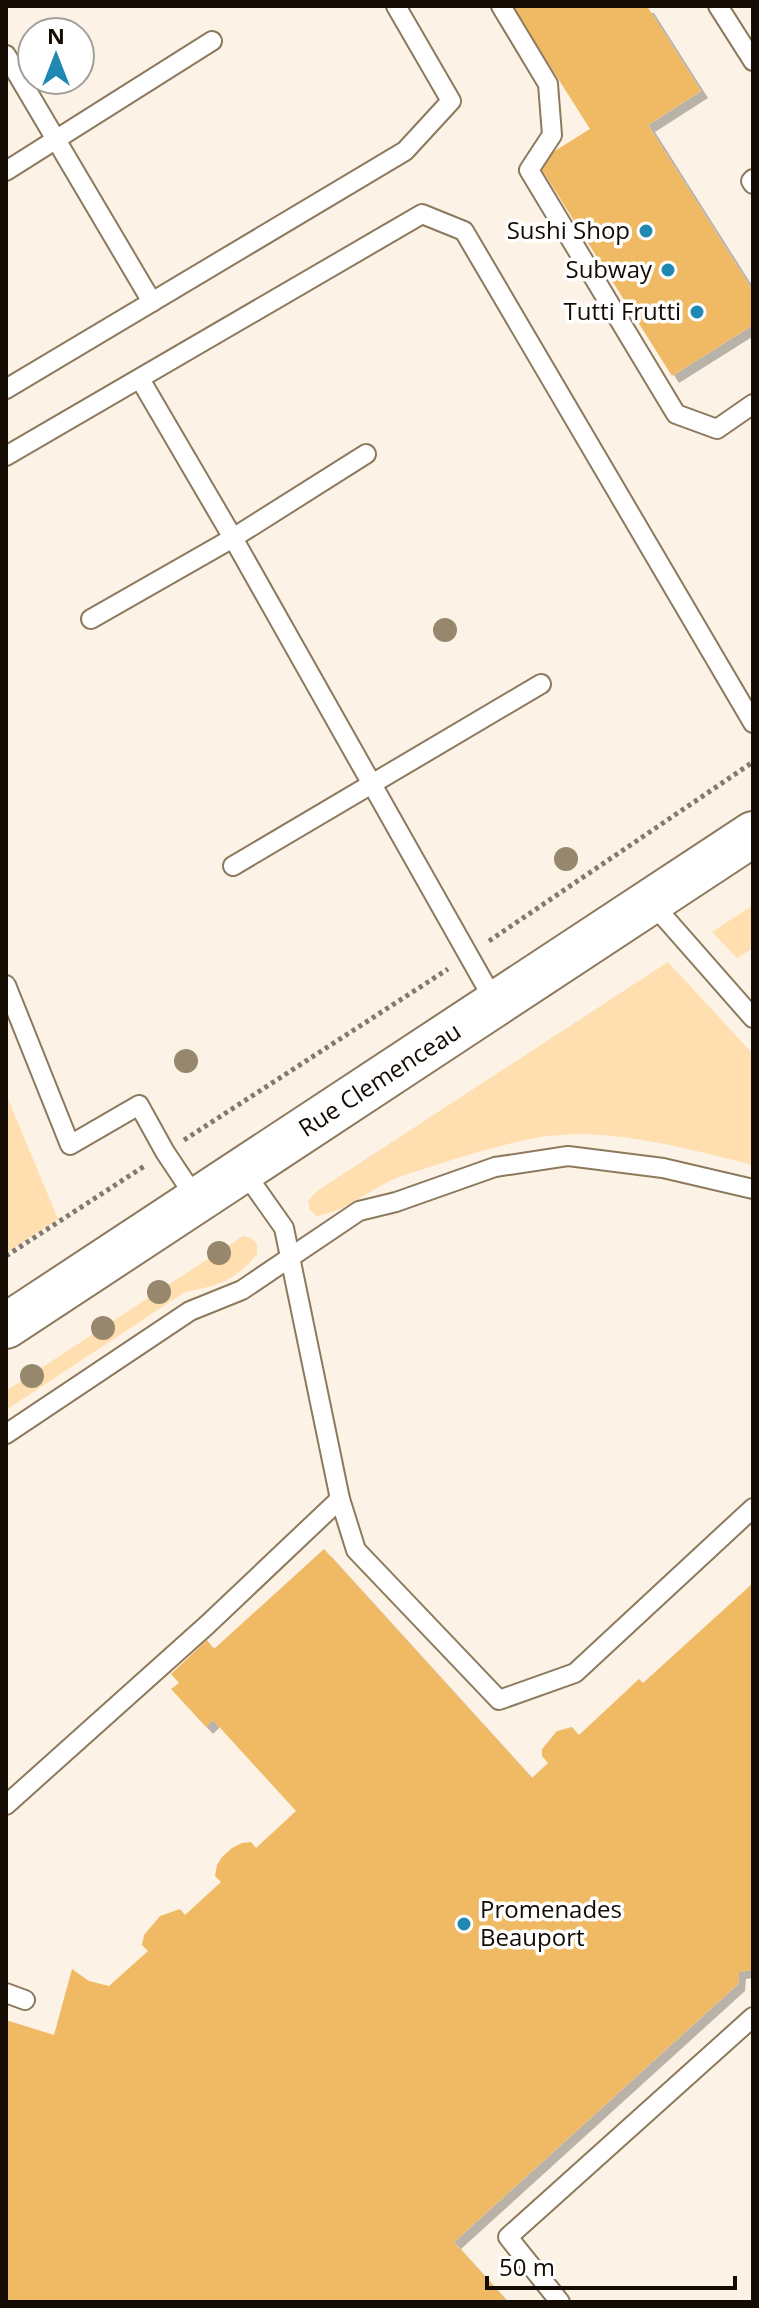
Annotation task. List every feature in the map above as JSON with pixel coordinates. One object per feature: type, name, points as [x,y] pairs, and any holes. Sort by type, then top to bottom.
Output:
[{"type":"street","name":"Rue Clemenceau","points":[[6,1326],[753,834]]},
{"type":"lane","points":[[6,389],[405,151],[451,101],[396,6]]},
{"type":"lane","points":[[501,6],[548,84],[552,135],[529,170],[676,414],[717,429],[753,404]]},
{"type":"lane","points":[[718,6],[753,61]]},
{"type":"lane","points":[[6,171],[212,41]]},
{"type":"lane","points":[[6,55],[152,302]]},
{"type":"lane","points":[[6,456],[422,214],[464,231],[753,723]]},
{"type":"lane","points":[[140,379],[496,1004]]},
{"type":"lane","points":[[91,619],[233,538],[366,454]]},
{"type":"lane","points":[[233,866],[541,684]]},
{"type":"lane","points":[[651,902],[753,1018]]},
{"type":"lane","points":[[6,985],[70,1145],[139,1105],[197,1200]]},
{"type":"lane","points":[[6,1434],[190,1311],[242,1290],[359,1211],[396,1202],[495,1167],[568,1156],[663,1168],[753,1189]]},
{"type":"lane","points":[[243,1170],[284,1228],[340,1499],[356,1550],[499,1700],[575,1673],[753,1508]]},
{"type":"lane","points":[[6,1805],[251,1585],[340,1499]]},
{"type":"lane","points":[[6,1993],[25,2000]]},
{"type":"lane","points":[[560,2302],[508,2237],[753,2017]]},
{"type":"path","points":[[6,1256],[468,956],[753,762]]},
{"type":"shaded area","points":[[753,905],[753,948],[737,958],[712,932]]},
{"type":"shaded area","points":[[668,962],[753,1054],[753,1165],[645,1140],[589,1134],[562,1135],[503,1145],[393,1179],[329,1213],[317,1216],[310,1210],[308,1201],[317,1191]]},
{"type":"shaded area","points":[[6,1094],[58,1219],[6,1253]]},
{"type":"shaded area","points":[[243,1236],[257,1244],[257,1254],[233,1276],[185,1292],[6,1410],[6,1391]]},
{"type":"building","points":[[512,6],[647,6],[701,91],[648,125],[753,291],[753,325],[672,376],[537,162],[590,129]]},
{"type":"building","name":"Promenades Beauport","points":[[324,1549],[532,1778],[548,1763],[542,1756],[542,1749],[557,1731],[572,1727],[579,1735],[639,1679],[643,1683],[753,1583],[753,1970],[739,1972],[738,1984],[454,2242],[508,2302],[6,2302],[6,2020],[54,2035],[72,1969],[89,1981],[109,1986],[148,1951],[142,1945],[144,1935],[160,1916],[180,1909],[185,1915],[221,1882],[215,1876],[222,1857],[242,1843],[251,1842],[256,1848],[296,1811],[213,1720],[206,1727],[171,1689],[179,1683],[171,1674],[207,1640],[214,1649]]},
{"type":"place","name":"Sushi Shop","points":[[646,231]]},
{"type":"place","name":"Subway","points":[[668,270]]},
{"type":"place","name":"Tutti Frutti","points":[[697,312]]},
{"type":"place","name":"Promenades Beauport","points":[[464,1924]]}]
